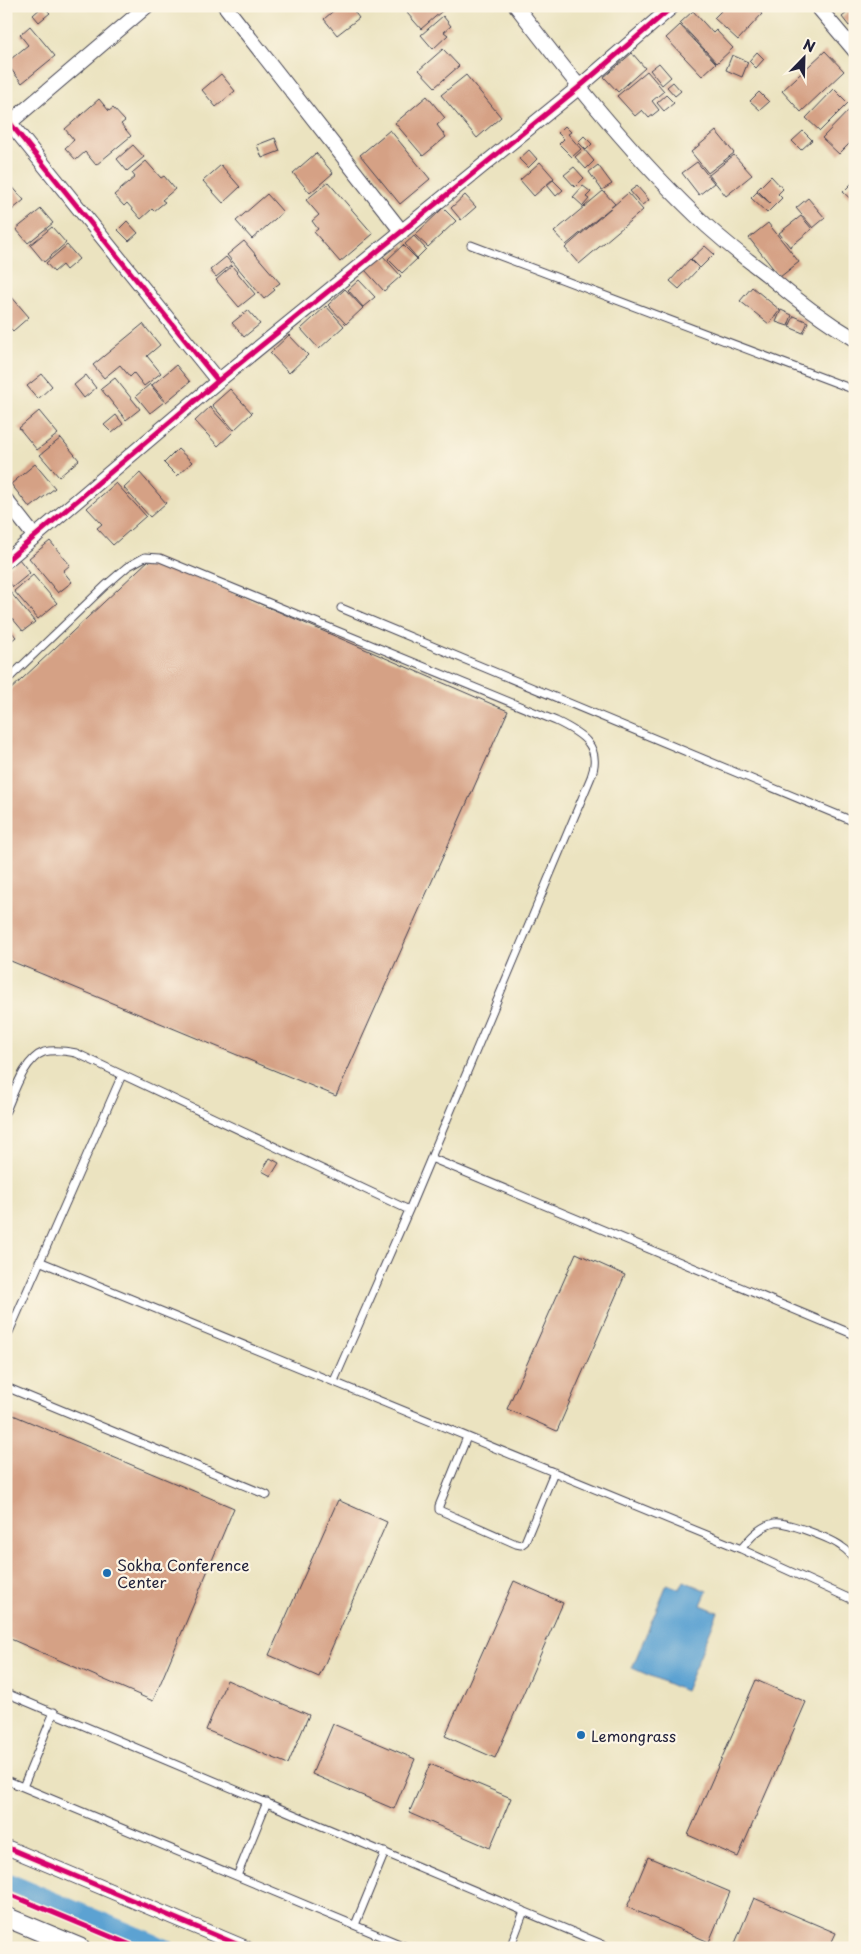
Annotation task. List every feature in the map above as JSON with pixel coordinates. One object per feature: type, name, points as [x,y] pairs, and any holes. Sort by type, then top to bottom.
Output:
[{"type":"main road","points":[[6,1917],[80,1948]]},
{"type":"street","points":[[146,6],[7,122],[218,381]]},
{"type":"street","points":[[226,6],[402,232]]},
{"type":"street","points":[[516,6],[578,88],[671,190],[708,227],[797,299],[833,326],[855,339]]},
{"type":"street","points":[[6,561],[218,381],[578,88],[673,6]]},
{"type":"street","points":[[818,6],[855,51]]},
{"type":"street","points":[[6,500],[35,537]]},
{"type":"street","points":[[6,1848],[246,1948]]},
{"type":"lane","points":[[470,245],[855,390]]},
{"type":"lane","points":[[6,681],[127,567],[145,557],[160,558],[556,721],[573,729],[590,745],[595,755],[595,768],[432,1158],[334,1381]]},
{"type":"lane","points":[[341,608],[855,822]]},
{"type":"lane","points":[[6,1111],[27,1066],[43,1052],[57,1050],[76,1053],[409,1210]]},
{"type":"lane","points":[[6,1339],[122,1074]]},
{"type":"lane","points":[[432,1158],[855,1334]]},
{"type":"lane","points":[[39,1261],[740,1549],[855,1601]]},
{"type":"lane","points":[[6,1387],[267,1496]]},
{"type":"lane","points":[[467,1437],[439,1510],[516,1544],[521,1545],[525,1542],[554,1472]]},
{"type":"lane","points":[[740,1549],[764,1527],[776,1523],[792,1525],[842,1546],[855,1561]]},
{"type":"lane","points":[[6,1693],[524,1911],[596,1945],[611,1948]]},
{"type":"lane","points":[[24,1787],[54,1712]]},
{"type":"lane","points":[[6,1780],[409,1948]]},
{"type":"lane","points":[[237,1876],[266,1802]]},
{"type":"lane","points":[[355,1925],[385,1852]]},
{"type":"lane","points":[[510,1948],[524,1911]]},
{"type":"water","points":[[684,1581],[707,1591],[701,1605],[718,1612],[685,1691],[632,1668],[667,1584],[680,1589]]},
{"type":"building","points":[[43,6],[50,13],[39,22],[33,15]]},
{"type":"building","points":[[339,6],[350,6],[359,18],[337,35],[324,19]]},
{"type":"building","points":[[414,6],[448,6],[421,29],[407,13]]},
{"type":"building","points":[[720,6],[753,6],[762,14],[738,40],[714,18],[721,11],[718,8]]},
{"type":"building","points":[[854,7],[855,22],[849,26],[842,17]]},
{"type":"building","points":[[693,11],[713,33],[716,30],[733,48],[717,63],[680,23]]},
{"type":"building","points":[[443,16],[451,26],[444,32],[448,35],[433,49],[421,35]]},
{"type":"building","points":[[680,25],[716,63],[702,76],[666,38]]},
{"type":"building","points":[[30,26],[55,56],[22,83],[6,63],[28,45],[20,35]]},
{"type":"building","points":[[443,49],[459,66],[435,87],[419,70]]},
{"type":"building","points":[[825,51],[844,71],[801,112],[782,91]]},
{"type":"building","points":[[757,52],[764,59],[756,68],[749,61]]},
{"type":"building","points":[[632,53],[645,68],[618,92],[604,77]]},
{"type":"building","points":[[732,55],[748,62],[742,77],[726,70]]},
{"type":"building","points":[[659,63],[671,77],[662,85],[650,70]]},
{"type":"building","points":[[647,71],[664,91],[652,101],[659,110],[649,118],[642,110],[635,116],[617,96]]},
{"type":"building","points":[[221,74],[235,91],[216,107],[202,90]]},
{"type":"building","points":[[466,75],[501,117],[477,138],[441,95]]},
{"type":"building","points":[[673,82],[681,91],[675,96],[667,87]]},
{"type":"building","points":[[834,89],[848,103],[820,131],[806,118]]},
{"type":"building","points":[[759,92],[769,102],[760,110],[750,101]]},
{"type":"building","points":[[666,95],[674,103],[664,111],[657,103]]},
{"type":"building","points":[[427,96],[445,118],[437,125],[446,137],[423,156],[395,123]]},
{"type":"building","points":[[99,99],[109,111],[113,108],[125,121],[121,124],[131,136],[96,165],[85,152],[76,160],[65,148],[74,140],[65,129]]},
{"type":"building","points":[[855,104],[855,138],[839,154],[822,138]]},
{"type":"building","points":[[565,126],[571,132],[568,134],[581,149],[572,157],[559,144],[564,139],[558,133]]},
{"type":"building","points":[[390,130],[430,179],[400,204],[360,155]]},
{"type":"building","points":[[716,131],[734,153],[708,173],[691,152]]},
{"type":"building","points":[[803,131],[812,140],[801,150],[792,141]]},
{"type":"building","points":[[584,136],[592,144],[586,150],[578,142]]},
{"type":"building","points":[[275,138],[280,151],[262,158],[257,145]]},
{"type":"building","points":[[133,145],[144,157],[127,171],[117,159]]},
{"type":"building","points":[[584,149],[594,161],[586,169],[575,157]]},
{"type":"building","points":[[529,150],[537,159],[528,168],[519,159]]},
{"type":"building","points":[[316,153],[333,173],[310,193],[293,173]]},
{"type":"building","points":[[734,155],[752,175],[726,196],[709,175]]},
{"type":"building","points":[[146,161],[161,178],[164,176],[175,189],[162,200],[165,202],[154,211],[152,209],[141,219],[127,203],[124,206],[114,195],[135,177],[132,173]]},
{"type":"building","points":[[540,162],[554,178],[534,196],[520,180]]},
{"type":"building","points":[[697,162],[714,183],[699,195],[682,173]]},
{"type":"building","points":[[221,165],[240,187],[223,203],[203,181]]},
{"type":"building","points":[[598,165],[612,184],[602,190],[589,172]]},
{"type":"building","points":[[574,167],[584,178],[575,187],[564,175]]},
{"type":"building","points":[[771,176],[783,189],[778,194],[782,198],[767,213],[751,198],[757,192],[770,203],[757,190]]},
{"type":"building","points":[[553,180],[563,190],[556,196],[547,185]]},
{"type":"building","points":[[855,180],[855,203],[843,192]]},
{"type":"building","points":[[328,182],[373,234],[340,262],[314,232],[318,229],[312,221],[319,215],[306,200]]},
{"type":"building","points":[[10,184],[24,200],[6,215],[6,187]]},
{"type":"building","points":[[583,186],[591,192],[586,197],[589,199],[583,206],[573,197]]},
{"type":"building","points":[[637,186],[649,200],[642,205],[630,191]]},
{"type":"building","points":[[603,191],[615,204],[566,245],[554,232]]},
{"type":"building","points":[[628,193],[643,210],[579,264],[565,248]]},
{"type":"building","points":[[267,194],[283,212],[252,239],[236,221]]},
{"type":"building","points":[[465,195],[476,207],[461,220],[451,208]]},
{"type":"building","points":[[808,198],[825,218],[813,228],[796,208]]},
{"type":"building","points":[[443,208],[456,221],[428,247],[415,235]]},
{"type":"building","points":[[41,209],[53,223],[28,243],[16,229]]},
{"type":"building","points":[[801,216],[812,229],[790,247],[779,233]]},
{"type":"building","points":[[127,221],[138,233],[129,241],[118,230]]},
{"type":"building","points":[[768,223],[799,262],[780,277],[749,238]]},
{"type":"building","points":[[52,227],[66,243],[44,262],[30,245]]},
{"type":"building","points":[[414,236],[426,249],[417,258],[405,244]]},
{"type":"building","points":[[244,241],[280,283],[264,299],[227,255]]},
{"type":"building","points":[[67,245],[79,259],[66,270],[62,265],[54,272],[46,263]]},
{"type":"building","points":[[403,245],[417,259],[402,273],[388,259]]},
{"type":"building","points":[[705,246],[714,254],[700,268],[691,259]]},
{"type":"building","points":[[382,255],[401,276],[384,291],[365,270]]},
{"type":"building","points":[[226,257],[232,264],[216,277],[210,270]]},
{"type":"building","points":[[690,259],[699,268],[679,289],[670,281]]},
{"type":"building","points":[[232,266],[255,294],[239,307],[216,280]]},
{"type":"building","points":[[359,280],[375,297],[363,307],[348,290]]},
{"type":"building","points":[[752,287],[780,310],[769,324],[740,301]]},
{"type":"building","points":[[345,289],[363,308],[346,324],[328,305]]},
{"type":"building","points":[[10,295],[29,317],[13,331],[6,324],[6,298]]},
{"type":"building","points":[[326,306],[344,326],[319,349],[301,329]]},
{"type":"building","points":[[248,310],[260,324],[244,337],[232,323]]},
{"type":"building","points":[[781,310],[792,315],[788,326],[776,322]]},
{"type":"building","points":[[794,316],[808,322],[803,333],[789,327]]},
{"type":"building","points":[[143,324],[160,345],[147,356],[161,373],[144,386],[134,373],[130,377],[120,365],[104,378],[93,365]]},
{"type":"building","points":[[289,335],[308,355],[289,373],[270,353]]},
{"type":"building","points":[[176,365],[190,382],[166,402],[152,385]]},
{"type":"building","points":[[42,374],[52,386],[38,399],[27,386]]},
{"type":"building","points":[[86,375],[96,388],[84,398],[74,385]]},
{"type":"building","points":[[115,378],[140,409],[126,420],[101,389]]},
{"type":"building","points":[[150,384],[164,402],[150,413],[136,396]]},
{"type":"building","points":[[230,389],[252,413],[234,430],[212,405]]},
{"type":"building","points":[[210,407],[233,432],[218,446],[195,421]]},
{"type":"building","points":[[39,411],[58,434],[37,450],[19,428]]},
{"type":"building","points":[[116,415],[123,424],[112,433],[104,425]]},
{"type":"building","points":[[61,438],[79,460],[59,477],[40,455]]},
{"type":"building","points":[[178,449],[192,462],[177,476],[164,463]]},
{"type":"building","points":[[35,464],[55,488],[30,508],[11,484]]},
{"type":"building","points":[[140,473],[166,503],[150,517],[124,488]]},
{"type":"building","points":[[116,483],[146,516],[113,545],[97,528],[102,524],[87,508]]},
{"type":"building","points":[[50,541],[70,565],[63,571],[72,582],[58,593],[29,558]]},
{"type":"building","points":[[152,557],[508,711],[336,1096],[6,959],[6,694]]},
{"type":"building","points":[[19,559],[30,573],[13,587],[6,578],[6,570]]},
{"type":"building","points":[[33,575],[57,603],[38,619],[14,591]]},
{"type":"building","points":[[6,587],[35,622],[23,631],[6,611]]},
{"type":"building","points":[[6,625],[16,637],[6,645]]},
{"type":"building","points":[[270,1158],[279,1163],[271,1176],[262,1171]]},
{"type":"building","points":[[576,1253],[625,1275],[557,1431],[507,1409]]},
{"type":"building","name":"Sokha Conference Center","points":[[6,1412],[234,1508],[153,1701],[6,1637]]},
{"type":"building","points":[[338,1500],[387,1522],[319,1677],[269,1655]]},
{"type":"building","points":[[514,1581],[563,1603],[495,1758],[445,1736]]},
{"type":"building","points":[[227,1680],[309,1715],[288,1764],[206,1730]]},
{"type":"building","points":[[756,1680],[806,1702],[738,1857],[688,1835]]},
{"type":"building","points":[[333,1724],[415,1759],[394,1809],[312,1774]]},
{"type":"building","points":[[430,1764],[511,1798],[490,1848],[409,1813]]},
{"type":"building","points":[[648,1857],[730,1892],[709,1942],[627,1907]]},
{"type":"building","points":[[754,1898],[836,1933],[829,1948],[733,1948]]},
{"type":"waterway","points":[[6,1881],[166,1948]]},
{"type":"cycle path","points":[[6,561],[218,381],[578,88],[673,6]]},
{"type":"cycle path","points":[[6,118],[218,381]]},
{"type":"cycle path","points":[[6,1847],[246,1948]]},
{"type":"cycle path","points":[[6,1893],[138,1948]]},
{"type":"place","name":"Sokha Conference Center","points":[[107,1573]]},
{"type":"place","name":"Lemongrass","points":[[581,1735]]}]
